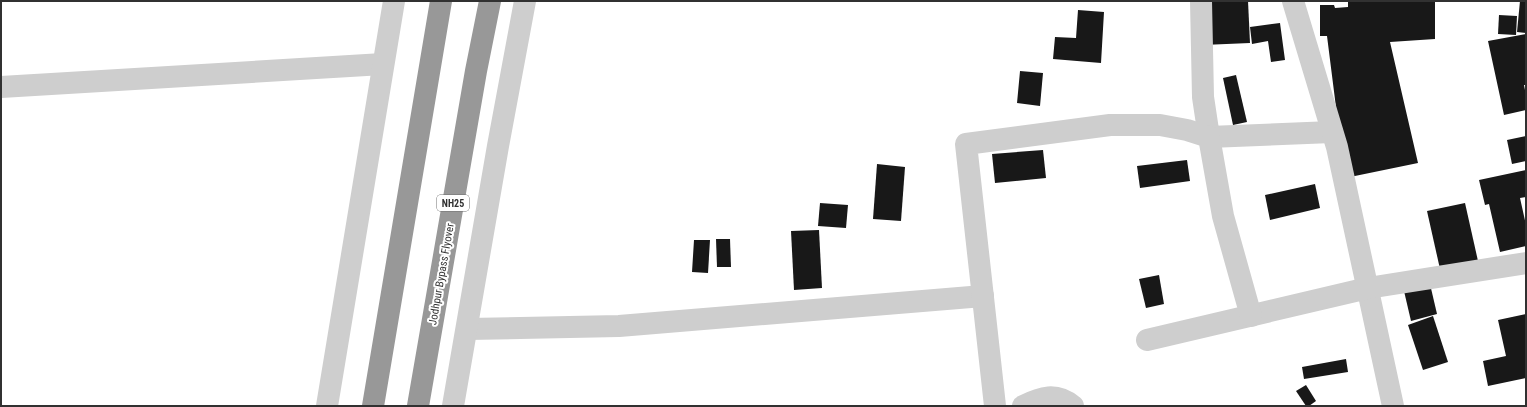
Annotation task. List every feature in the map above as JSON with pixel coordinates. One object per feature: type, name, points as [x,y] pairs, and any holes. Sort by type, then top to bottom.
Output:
[{"type":"highway","points":[[373,406],[441,1]]},
{"type":"highway","name":"Jodhpur Bypass Flyover","points":[[418,406],[490,1]]},
{"type":"street","points":[[327,406],[394,1]]},
{"type":"street","points":[[454,406],[500,131],[524,1]]},
{"type":"street","points":[[1201,1],[1203,97],[1209,138],[1223,216],[1251,316]]},
{"type":"street","points":[[1293,1],[1332,132],[1368,288],[1393,406]]},
{"type":"street","points":[[1,87],[383,64]]},
{"type":"street","points":[[995,406],[966,144],[1110,125],[1160,125],[1187,130],[1209,138],[1332,132]]},
{"type":"street","points":[[1147,340],[1368,288],[1526,263]]},
{"type":"street","points":[[468,329],[619,326],[983,296]]},
{"type":"street","points":[[1023,406],[1035,400],[1050,397],[1068,402],[1073,406]]},
{"type":"building","points":[[1203,1],[1248,1],[1250,43],[1203,45]]},
{"type":"building","points":[[1348,1],[1435,1],[1435,39],[1390,42],[1418,163],[1350,177],[1340,139],[1327,36],[1320,36],[1320,5],[1334,5],[1335,8],[1348,7]]},
{"type":"building","points":[[1520,1],[1526,1],[1526,33],[1517,32]]},
{"type":"building","points":[[1078,10],[1104,12],[1101,63],[1053,59],[1055,37],[1076,38]]},
{"type":"building","points":[[1499,15],[1517,16],[1516,35],[1498,34]]},
{"type":"building","points":[[1280,23],[1285,60],[1271,62],[1268,41],[1252,44],[1250,27]]},
{"type":"building","points":[[1526,34],[1526,85],[1524,85],[1526,110],[1504,115],[1488,41]]},
{"type":"building","points":[[1020,71],[1043,73],[1040,106],[1017,103]]},
{"type":"building","points":[[1236,75],[1247,122],[1233,125],[1223,78]]},
{"type":"building","points":[[1526,136],[1526,161],[1512,164],[1507,140]]},
{"type":"building","points":[[1043,150],[1046,178],[995,183],[992,154]]},
{"type":"building","points":[[1187,160],[1190,181],[1140,188],[1137,166]]},
{"type":"building","points":[[877,164],[905,167],[901,221],[873,219]]},
{"type":"building","points":[[1526,170],[1526,197],[1520,198],[1526,225],[1526,246],[1500,252],[1489,204],[1485,205],[1479,180]]},
{"type":"building","points":[[1315,184],[1320,208],[1270,220],[1265,195]]},
{"type":"building","points":[[820,203],[848,205],[846,228],[818,226]]},
{"type":"building","points":[[1465,203],[1478,261],[1440,269],[1427,211]]},
{"type":"building","points":[[819,230],[822,288],[794,290],[791,231]]},
{"type":"building","points":[[716,239],[730,239],[731,267],[717,267]]},
{"type":"building","points":[[694,240],[710,240],[708,273],[692,272]]},
{"type":"building","points":[[1159,275],[1164,304],[1146,308],[1139,279]]},
{"type":"building","points":[[1430,284],[1437,314],[1411,321],[1404,291]]},
{"type":"building","points":[[1526,314],[1526,378],[1488,386],[1483,361],[1506,356],[1498,320]]},
{"type":"building","points":[[1433,316],[1448,362],[1423,370],[1408,325]]},
{"type":"building","points":[[1346,359],[1348,372],[1304,379],[1302,367]]},
{"type":"building","points":[[1306,385],[1316,401],[1309,406],[1306,406],[1296,391]]}]
